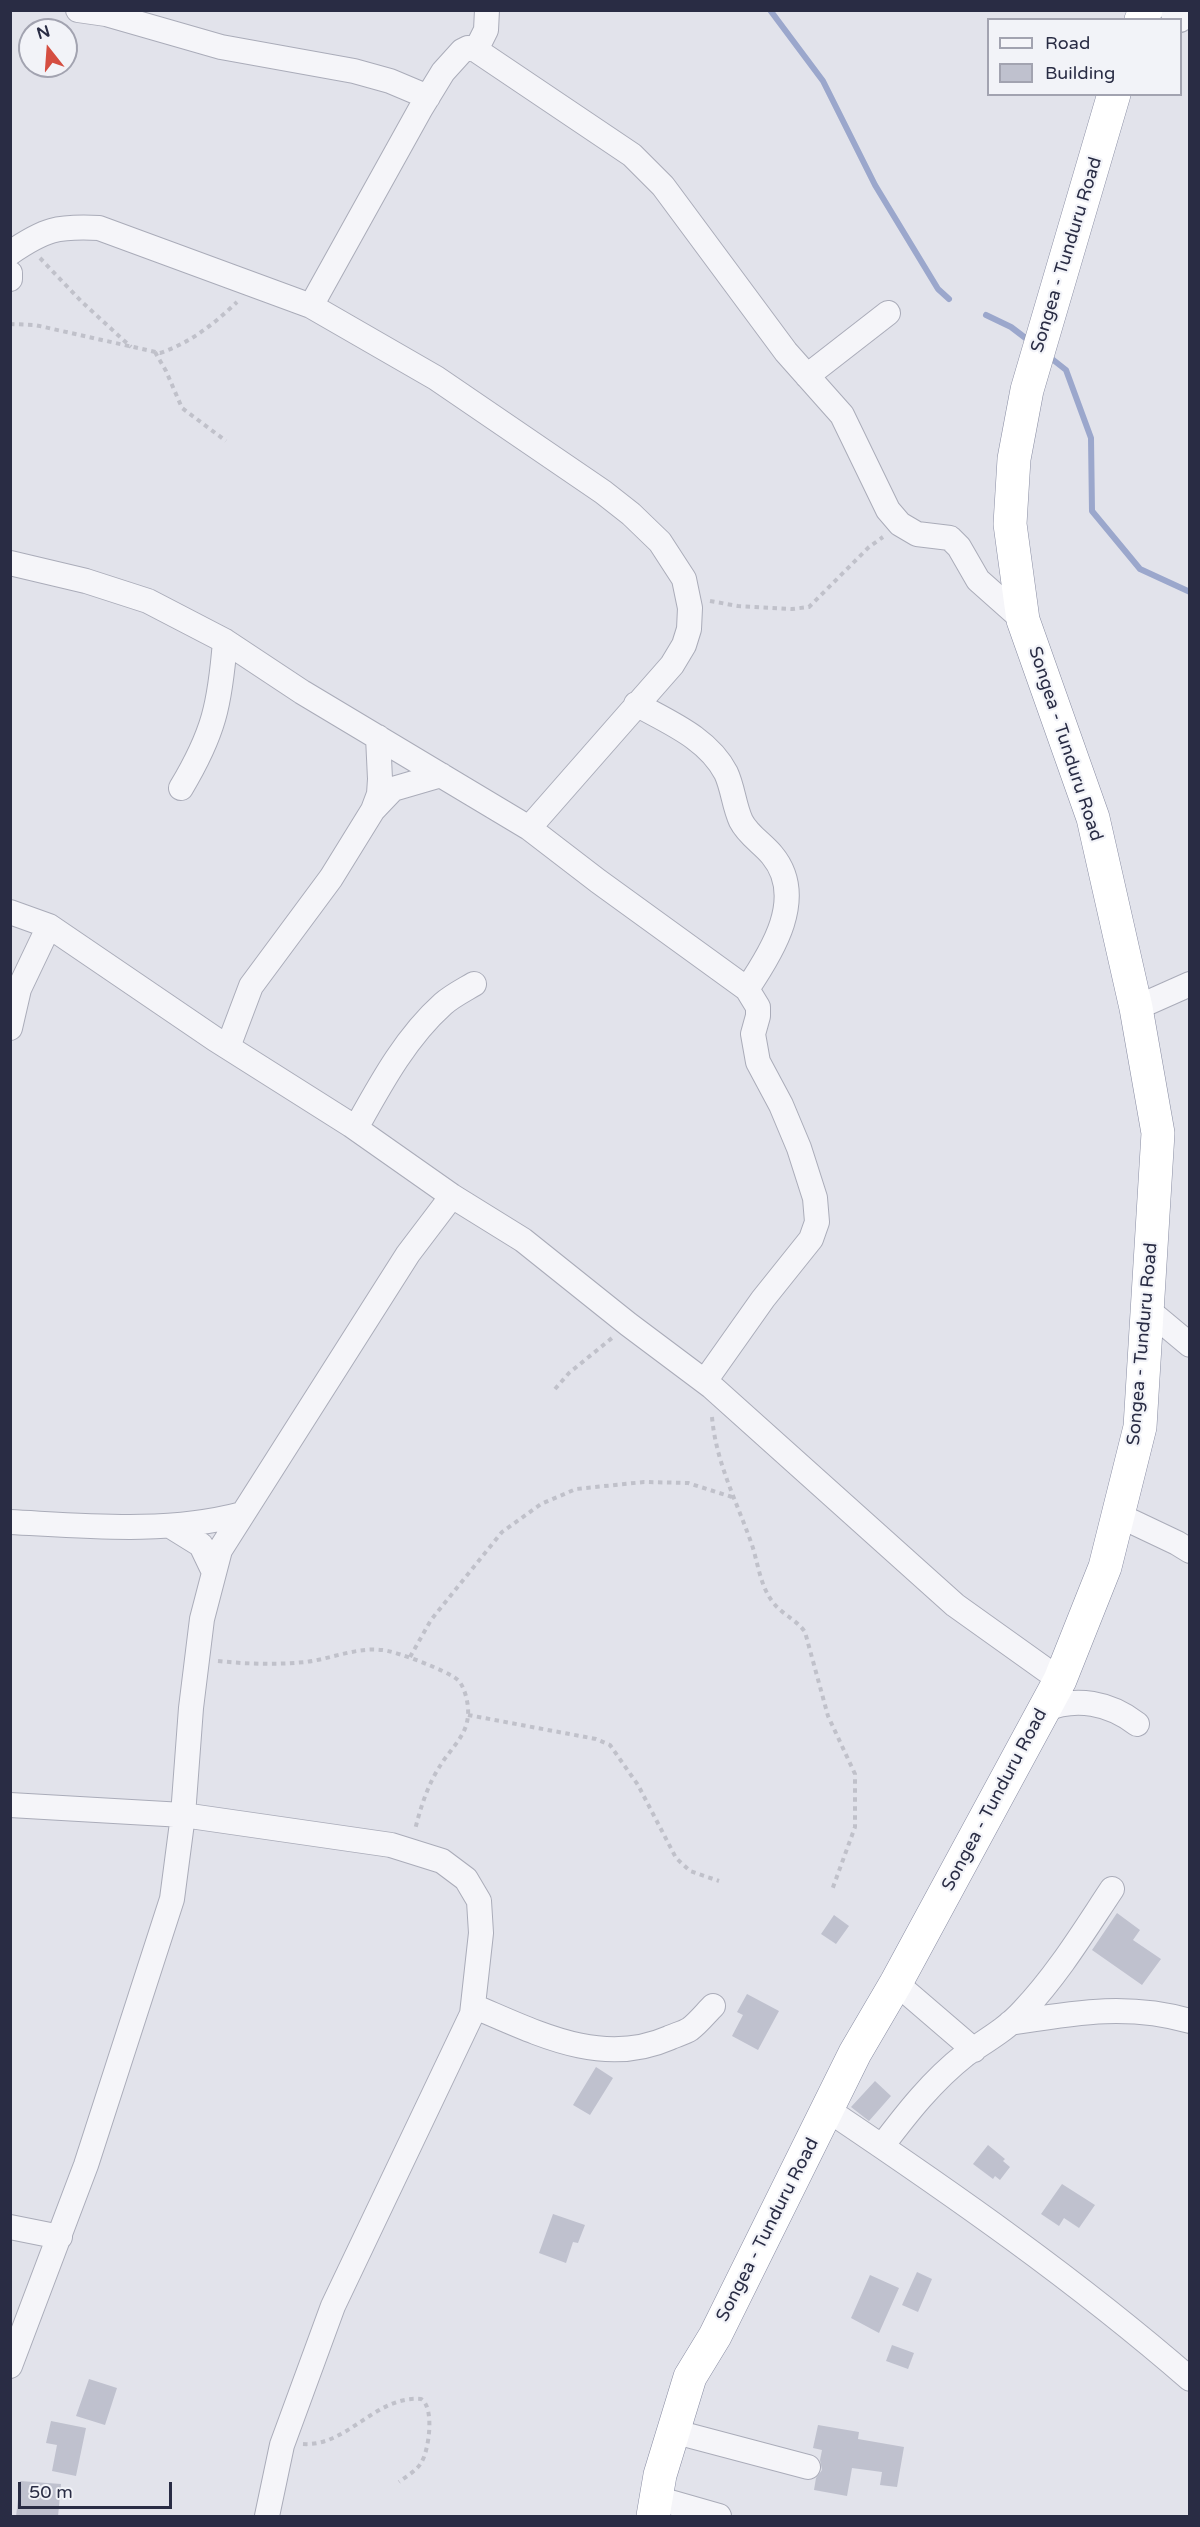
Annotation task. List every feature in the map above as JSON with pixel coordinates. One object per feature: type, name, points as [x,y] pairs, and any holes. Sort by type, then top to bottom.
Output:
[{"type":"highway","name":"Songea - Tunduru Road","points":[[654,2507],[672,2431],[690,2377],[715,2336],[855,2053],[896,1983],[1060,1680],[1105,1568],[1140,1427],[1158,1133],[1136,1008],[1093,818],[1065,732],[1023,620],[1010,524],[1014,459],[1027,390],[1113,96]]},
{"type":"street","points":[[78,10],[106,14],[221,47],[354,71],[390,81],[428,97]]},
{"type":"street","points":[[476,50],[486,30],[487,10]]},
{"type":"street","points":[[311,306],[428,97],[456,55],[468,48],[476,50],[632,155],[663,186],[786,352],[842,415],[888,510],[900,524],[917,534],[950,538],[959,547],[978,580],[1023,620]]},
{"type":"street","points":[[18,247],[35,236],[64,227],[99,228],[311,306],[436,378],[603,492],[631,514],[660,542],[684,579],[690,608],[689,629],[684,645],[672,665],[529,828]]},
{"type":"street","points":[[10,273],[10,279]]},
{"type":"street","points":[[807,376],[888,313]]},
{"type":"street","points":[[10,563],[86,581],[148,601],[225,641],[271,672],[529,828],[598,882],[747,989],[758,1007],[753,1034],[758,1062],[781,1105],[799,1148],[815,1198],[817,1222],[811,1239],[763,1299],[708,1384]]},
{"type":"street","points":[[181,788],[198,759],[213,724],[221,691],[225,641]]},
{"type":"street","points":[[636,704],[700,742],[717,759],[726,774],[741,821],[772,855],[782,870],[786,888],[786,914],[768,957],[747,989]]},
{"type":"street","points":[[228,1047],[250,986],[331,878],[373,810],[379,794],[380,780],[378,737]]},
{"type":"street","points":[[373,810],[393,789],[441,775]]},
{"type":"street","points":[[10,912],[50,926],[228,1047],[356,1128],[452,1196],[523,1240],[708,1384],[956,1605],[1060,1680]]},
{"type":"street","points":[[10,1028],[19,989],[50,926]]},
{"type":"street","points":[[356,1128],[394,1062],[415,1036],[444,1004],[474,984]]},
{"type":"street","points":[[1136,1008],[1190,984]]},
{"type":"street","points":[[10,2366],[86,2165],[172,1899],[183,1815],[202,1619],[220,1550],[408,1254],[452,1196]]},
{"type":"street","points":[[1148,1310],[1190,1345]]},
{"type":"street","points":[[10,1522],[172,1527],[200,1524],[242,1514]]},
{"type":"street","points":[[1118,1515],[1190,1551]]},
{"type":"street","points":[[172,1527],[201,1545],[213,1570]]},
{"type":"street","points":[[1044,1710],[1058,1704],[1076,1702],[1101,1705],[1124,1714],[1137,1724]]},
{"type":"street","points":[[10,1805],[183,1815],[391,1845],[442,1860],[466,1879],[479,1901],[481,1933],[472,2014],[333,2306],[285,2438],[267,2517]]},
{"type":"street","points":[[882,2146],[917,2099],[1022,2012],[1053,1976],[1112,1889]]},
{"type":"street","points":[[896,1983],[974,2050]]},
{"type":"street","points":[[473,2006],[573,2046],[608,2049],[630,2049],[658,2043],[690,2029],[713,2006]]},
{"type":"street","points":[[1010,2023],[1092,2010],[1155,2013],[1190,2021]]},
{"type":"street","points":[[828,2110],[1060,2272],[1123,2321],[1190,2379]]},
{"type":"street","points":[[10,2227],[60,2237]]},
{"type":"street","points":[[672,2431],[808,2466]]},
{"type":"street","points":[[654,2507],[719,2517]]},
{"type":"path","points":[[18,247],[57,277],[131,348]]},
{"type":"path","points":[[10,324],[35,325],[160,353],[179,346],[202,332],[255,285]]},
{"type":"path","points":[[155,352],[182,408],[226,441]]},
{"type":"path","points":[[687,593],[727,606],[792,609],[809,607],[868,547],[900,524]]},
{"type":"path","points":[[555,1389],[569,1373],[628,1324]]},
{"type":"path","points":[[708,1384],[712,1423],[719,1454],[766,1591],[780,1611],[798,1622],[810,1642],[828,1716],[855,1774],[855,1827],[832,1890]]},
{"type":"path","points":[[410,1657],[431,1620],[502,1532],[541,1504],[576,1490],[644,1482],[688,1483],[733,1497]]},
{"type":"path","points":[[197,1659],[253,1664],[296,1662],[380,1649],[402,1653],[459,1680],[466,1696],[468,1715],[462,1736],[440,1766],[427,1794],[418,1816],[410,1851]]},
{"type":"path","points":[[468,1715],[548,1732],[596,1739],[610,1745],[648,1802],[676,1858],[690,1871],[719,1881]]},
{"type":"path","points":[[285,2438],[304,2444],[321,2442],[397,2402],[421,2399],[427,2405],[429,2432],[425,2456],[419,2466],[399,2482]]},
{"type":"building","points":[[1117,1913],[1140,1930],[1133,1940],[1161,1959],[1142,1985],[1092,1950]]},
{"type":"building","points":[[834,1915],[849,1926],[836,1944],[821,1934]]},
{"type":"building","points":[[747,1994],[779,2011],[758,2050],[732,2036],[743,2015],[737,2012]]},
{"type":"building","points":[[596,2067],[613,2078],[590,2115],[573,2105]]},
{"type":"building","points":[[875,2081],[891,2096],[869,2121],[851,2107]]},
{"type":"building","points":[[988,2145],[1005,2159],[1003,2161],[1010,2167],[1000,2180],[995,2176],[993,2179],[973,2164]]},
{"type":"building","points":[[1062,2184],[1095,2205],[1079,2228],[1064,2218],[1059,2226],[1041,2214]]},
{"type":"building","points":[[553,2214],[585,2225],[578,2243],[573,2242],[566,2263],[539,2253]]},
{"type":"building","points":[[917,2272],[932,2279],[918,2312],[902,2305]]},
{"type":"building","points":[[870,2275],[899,2288],[879,2333],[851,2318]]},
{"type":"building","points":[[892,2345],[914,2353],[908,2369],[886,2361]]},
{"type":"building","points":[[89,2379],[117,2388],[105,2425],[76,2416]]},
{"type":"building","points":[[51,2421],[86,2428],[76,2476],[52,2471],[57,2445],[46,2443]]},
{"type":"building","points":[[818,2425],[859,2432],[858,2439],[904,2447],[897,2487],[880,2485],[882,2472],[852,2468],[847,2496],[814,2490],[816,2478],[822,2470],[820,2460],[822,2450],[813,2448]]},
{"type":"building","points":[[20,2481],[61,2484],[58,2517],[16,2517]]},
{"type":"waterway","points":[[770,10],[823,81],[875,185],[938,289],[949,299]]},
{"type":"waterway","points":[[986,315],[1011,327],[1032,343]]},
{"type":"waterway","points":[[1047,355],[1066,370],[1091,438],[1092,511],[1140,569],[1190,592]]}]
